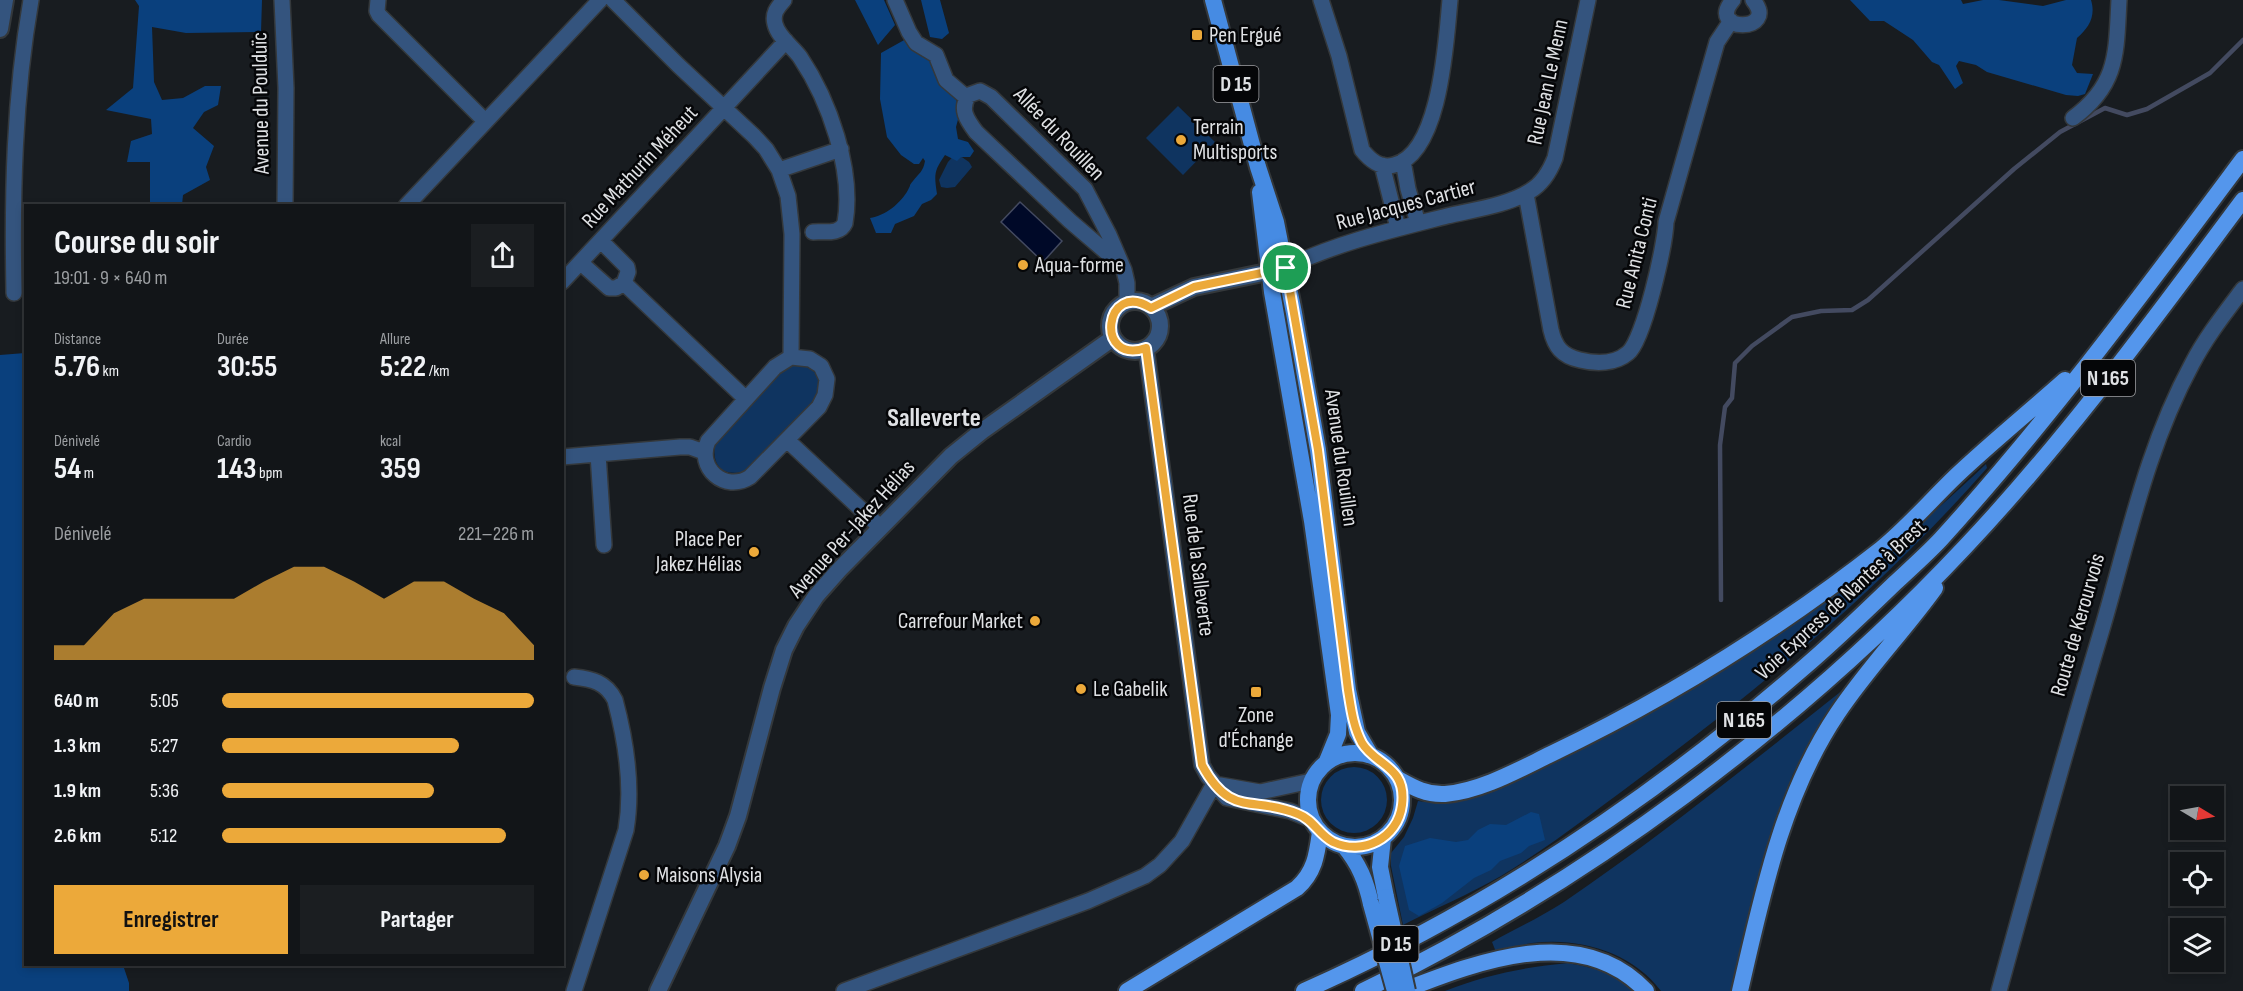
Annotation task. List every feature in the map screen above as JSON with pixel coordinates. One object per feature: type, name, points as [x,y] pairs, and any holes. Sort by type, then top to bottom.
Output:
[{"type":"highway","name":"Voie Express de Nantes à Brest","points":[[1304,991],[1368,963],[1449,920],[1571,846],[1681,768],[1748,716],[1835,640],[1939,541],[2014,454],[2102,348],[2243,159]]},
{"type":"highway","name":"Voie Express de Nantes à Brest","points":[[1363,991],[1504,915],[1580,869],[1764,734],[1871,640],[1964,549],[2057,443],[2243,200]]},
{"type":"highway","points":[[1398,779],[1431,794],[1460,791],[1487,783],[1632,713],[1701,674],[1766,633],[1883,547],[1958,475],[2102,348]]},
{"type":"highway","points":[[1740,991],[1768,872],[1791,803],[1812,759],[1836,715],[1862,678],[1914,617],[1964,549]]},
{"type":"highway","points":[[1127,991],[1297,888],[1305,881],[1313,868],[1316,826]]},
{"type":"highway","points":[[1402,991],[1498,958],[1538,952],[1571,954],[1604,962],[1636,980],[1646,991]]},
{"type":"main road","name":"Avenue du Rouillen","points":[[1213,0],[1258,167],[1276,222],[1278,270],[1309,393],[1327,621],[1339,715],[1338,734],[1327,760]]},
{"type":"main road","name":"Avenue du Rouillen","points":[[1315,490],[1354,723],[1370,754]]},
{"type":"main road","points":[[1355,752],[1370,754],[1382,760],[1398,779],[1402,791],[1400,815],[1383,838],[1366,846],[1344,846],[1331,841],[1316,826],[1308,801],[1311,781],[1327,760],[1341,754],[1355,752]]},
{"type":"main road","name":"D 15","points":[[1383,838],[1378,900],[1395,991]]},
{"type":"main road","name":"D 15","points":[[1344,846],[1378,900],[1407,991]]},
{"type":"street","points":[[0,29],[5,0]]},
{"type":"street","points":[[14,293],[14,182],[17,117],[31,0]]},
{"type":"street","name":"Avenue du Poulduïc","points":[[282,0],[286,96],[285,204]]},
{"type":"street","points":[[378,0],[379,15],[485,121]]},
{"type":"street","points":[[408,204],[600,0]]},
{"type":"street","points":[[613,0],[760,143],[779,170],[788,196],[792,234],[791,357]]},
{"type":"street","points":[[784,0],[776,9],[774,22],[799,56],[815,85],[834,126],[841,149],[845,223],[837,231],[813,232]]},
{"type":"street","points":[[895,0],[916,43],[936,55],[946,80],[967,98],[964,105],[966,117],[976,132],[1070,221],[1119,263]]},
{"type":"street","points":[[1322,0],[1339,56],[1358,139],[1368,157],[1382,165],[1390,166],[1404,161],[1413,151],[1430,122],[1437,102],[1450,0]]},
{"type":"street","name":"Rue Jean Le Menn","points":[[1548,172],[1560,139],[1588,0]]},
{"type":"street","points":[[1733,0],[1728,7],[1729,17],[1731,21],[1740,26],[1749,25],[1756,18],[1758,9],[1753,0]]},
{"type":"street","points":[[2073,118],[2098,97],[2112,69],[2119,0]]},
{"type":"street","name":"Rue Anita Conti","points":[[1526,194],[1557,349],[1583,361],[1598,363],[1612,361],[1631,351],[1646,312],[1665,241],[1666,222],[1717,42],[1731,21]]},
{"type":"street","name":"Rue Mathurin Méheut","points":[[564,280],[786,41]]},
{"type":"street","name":"Allée du Rouillen","points":[[967,98],[974,93],[986,93],[1080,184],[1094,203],[1126,277],[1127,302]]},
{"type":"street","points":[[779,170],[841,149]]},
{"type":"street","points":[[1404,161],[1408,189],[1418,223]]},
{"type":"street","points":[[1382,165],[1398,228]]},
{"type":"street","name":"Rue Jacques Cartier","points":[[1278,270],[1319,252],[1398,228],[1514,199],[1526,194],[1548,172]]},
{"type":"street","points":[[581,263],[609,288],[616,288],[624,283],[628,272],[627,267],[602,240]]},
{"type":"street","points":[[1151,308],[1194,287],[1278,270]]},
{"type":"street","points":[[624,283],[746,399]]},
{"type":"street","name":"Route de Kerourvois","points":[[1999,991],[2143,479],[2169,410],[2193,362],[2243,289]]},
{"type":"street","points":[[1127,302],[1144,303],[1151,308],[1156,314],[1160,329],[1152,344],[1139,351],[1124,349],[1113,338],[1110,324],[1115,311],[1127,302]]},
{"type":"street","points":[[2225,313],[2243,312]]},
{"type":"street","name":"Avenue Per-Jakez Hélias","points":[[658,991],[733,831],[772,688],[790,638],[816,596],[941,465],[981,431],[1113,338]]},
{"type":"street","name":"Rue de la Salleverte","points":[[1146,348],[1202,765],[1214,784],[1227,798],[1290,811],[1316,826]]},
{"type":"street","points":[[791,357],[803,357],[816,362],[825,372],[827,386],[819,407],[750,477],[736,483],[714,475],[706,463],[704,452],[708,441],[775,367],[791,357]]},
{"type":"street","points":[[787,440],[880,527]]},
{"type":"street","points":[[564,457],[686,447],[704,452]]},
{"type":"street","points":[[598,454],[604,544]]},
{"type":"street","points":[[574,677],[598,681],[612,692],[624,746],[629,803],[626,830],[574,991]]},
{"type":"street","points":[[844,991],[1088,901],[1145,876],[1160,865],[1182,841],[1214,784],[1260,792],[1311,781]]},
{"type":"shaded area","points":[[135,0],[262,0],[261,32],[186,33],[152,27],[154,82],[162,100],[183,98],[205,86],[221,86],[218,105],[204,112],[193,128],[214,146],[206,167],[210,180],[183,195],[182,204],[150,204],[150,162],[127,162],[131,141],[152,134],[151,119],[106,110],[133,88],[139,6]]},
{"type":"shaded area","points":[[855,0],[884,0],[895,25],[878,45]]},
{"type":"shaded area","points":[[921,0],[940,0],[949,33],[942,39],[930,37]]},
{"type":"shaded area","points":[[1850,0],[1961,0],[1963,4],[1999,0],[2043,6],[2066,0],[2091,0],[2092,16],[2088,26],[2077,38],[2072,65],[2077,73],[2093,74],[2085,94],[2066,95],[1987,72],[1976,65],[1959,61],[1956,66],[1963,83],[1955,89],[1939,65],[1932,62],[1913,40],[1884,21],[1870,21]]},
{"type":"shaded area","points":[[906,39],[932,63],[938,81],[956,99],[960,112],[956,127],[958,139],[968,142],[974,151],[970,157],[961,157],[957,161],[945,155],[936,173],[937,194],[922,204],[914,216],[895,224],[891,233],[876,233],[870,218],[887,212],[901,200],[922,170],[925,161],[923,158],[919,164],[914,164],[901,155],[887,137],[880,99],[881,53]]},
{"type":"shaded area","name":"Terrain Multisports","points":[[1178,106],[1215,142],[1183,175],[1146,138]]},
{"type":"shaded area","points":[[956,153],[972,167],[955,187],[941,187],[939,180],[948,162]]},
{"type":"shaded area","points":[[1020,202],[1062,241],[1043,262],[1001,222]]},
{"type":"shaded area","points":[[24,353],[24,966],[123,966],[129,991],[0,991],[0,355]]},
{"type":"shaded area","points":[[796,364],[809,367],[816,374],[819,385],[816,398],[746,471],[737,473],[724,471],[716,462],[716,440],[785,368]]},
{"type":"shaded area","points":[[1986,464],[1987,468],[1949,510],[1869,589],[1828,627],[1698,734],[1540,851],[1489,883],[1403,925],[1391,866],[1391,853],[1404,837],[1418,801],[1438,802],[1457,799],[1508,782],[1630,723],[1685,692],[1739,659],[1841,588],[1938,508]]},
{"type":"shaded area","points":[[1844,689],[1793,774],[1772,832],[1752,904],[1732,991],[1661,991],[1649,977],[1620,957],[1586,945],[1568,942],[1532,943],[1496,952],[1492,942],[1555,907],[1600,877],[1706,798]]},
{"type":"shaded area","points":[[1354,767],[1366,770],[1377,777],[1384,788],[1387,800],[1384,812],[1377,823],[1366,830],[1354,833],[1342,830],[1331,823],[1324,812],[1321,800],[1324,788],[1331,777],[1342,770]]},
{"type":"shaded area","points":[[1531,812],[1539,814],[1545,840],[1500,861],[1491,870],[1474,878],[1442,903],[1419,916],[1409,910],[1399,866],[1405,846],[1430,838],[1456,842],[1468,840],[1478,830],[1490,824],[1506,825]]},
{"type":"shaded area","points":[[1568,963],[1613,975],[1635,991],[1445,991],[1505,972]]},
{"type":"waterway","points":[[1721,600],[1720,445],[1725,407],[1732,398],[1735,363],[1752,346],[1792,317],[1821,311],[1852,310],[1868,300],[2014,169],[2060,132],[2105,108],[2127,115],[2147,109],[2210,73],[2243,40]]},
{"type":"place","name":"Pen Ergué","points":[[1197,35]]},
{"type":"place","name":"Terrain Multisports","points":[[1181,140]]},
{"type":"place","name":"Aqua-forme","points":[[1023,265]]},
{"type":"place","name":"Place Per Jakez Hélias","points":[[754,552]]},
{"type":"place","name":"Carrefour Market","points":[[1035,621]]},
{"type":"place","name":"Le Gabelik","points":[[1081,689]]},
{"type":"place","name":"Zone d'Échange","points":[[1256,692]]},
{"type":"place","name":"Maisons Alysia","points":[[644,875]]},
{"type":"district","name":"Salleverte","points":[[934,418]]},
{"type":"route","points":[[1286,268],[1318,450],[1354,723],[1362,743],[1370,754],[1382,760],[1391,769],[1402,791],[1400,815],[1394,826],[1383,838],[1366,846],[1344,846],[1331,841],[1320,832],[1312,820],[1300,814],[1227,798],[1214,784],[1202,765],[1146,348],[1139,351],[1124,349],[1110,332],[1110,324],[1115,311],[1127,302],[1144,303],[1151,308],[1194,287],[1286,268]]}]
